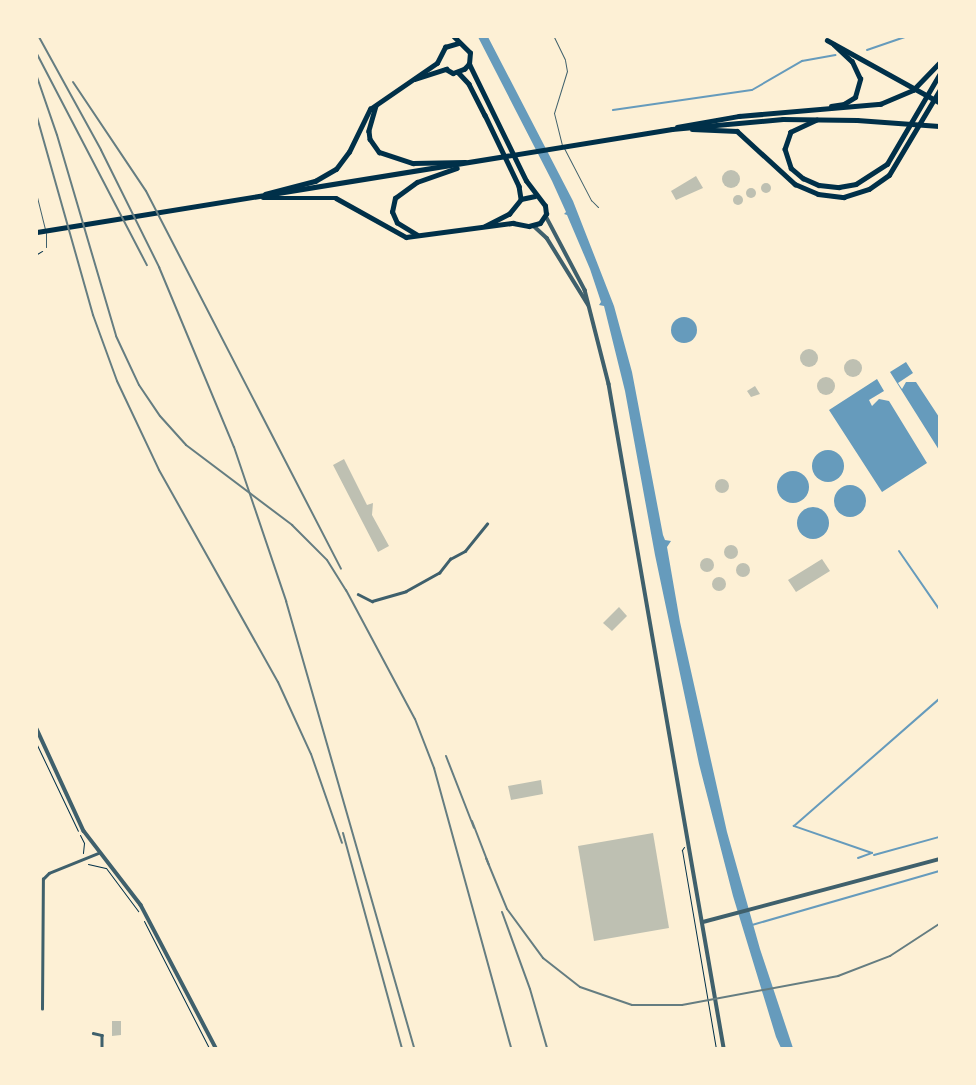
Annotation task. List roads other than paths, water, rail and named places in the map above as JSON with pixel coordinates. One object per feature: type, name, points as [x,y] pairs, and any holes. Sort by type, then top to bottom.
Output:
[{"type":"main road","points":[[255,198],[336,198],[357,207],[398,234],[422,236],[520,222],[534,226],[546,214],[543,202],[536,197],[469,64],[468,49],[454,37]]},
{"type":"main road","points":[[672,129],[737,131],[794,184],[818,194],[844,197],[869,189],[889,175],[939,95],[896,78],[825,38]]},
{"type":"main road","points":[[806,110],[844,104],[855,97],[860,87],[858,69],[825,38]]},
{"type":"main road","points":[[255,198],[276,189],[315,181],[336,169],[349,152],[363,121],[378,102],[437,63],[445,47],[445,40]]},
{"type":"main road","points":[[445,47],[459,43]]},
{"type":"main road","points":[[440,57],[446,69]]},
{"type":"main road","points":[[672,129],[727,117],[887,102],[913,90],[939,63]]},
{"type":"main road","points":[[458,72],[469,64]]},
{"type":"main road","points":[[414,79],[446,69],[458,72],[469,84],[519,186],[521,199],[516,208],[480,228]]},
{"type":"main road","points":[[822,119],[792,132],[785,149],[788,163],[795,173],[819,185],[839,187],[856,184],[887,164],[939,75]]},
{"type":"main road","points":[[378,102],[369,123],[369,131],[379,152],[413,163],[480,162]]},
{"type":"main road","points":[[422,236],[397,223],[392,212],[395,198],[406,188],[429,177],[488,160],[672,129],[742,121],[822,119],[891,121],[939,126]]},
{"type":"main road","points":[[37,232],[480,162]]},
{"type":"main road","points":[[521,199],[536,197]]},
{"type":"main road","points":[[516,208],[520,222]]},
{"type":"street","points":[[546,214],[582,284],[615,415],[724,1048]]},
{"type":"street","points":[[534,226],[547,238],[589,306]]},
{"type":"street","points":[[358,594],[372,601],[406,591],[439,573],[450,559],[466,551],[487,524]]},
{"type":"street","points":[[37,729],[79,823],[98,853],[141,905],[216,1048]]},
{"type":"street","points":[[42,1009],[43,881],[49,873],[98,853]]},
{"type":"street","points":[[703,922],[939,859]]},
{"type":"street","points":[[93,1033],[102,1035],[102,1048]]},
{"type":"lane","points":[[554,37],[565,60],[567,72],[554,113],[555,124],[591,200],[598,207]]},
{"type":"lane","points":[[37,197],[44,218],[46,247]]},
{"type":"water","points":[[478,37],[488,37],[573,201],[614,306],[632,372],[663,535],[665,540],[671,541],[667,547],[680,622],[727,832],[760,949],[793,1048],[781,1048],[776,1037],[733,896],[699,764],[655,555],[625,391],[604,306],[599,305],[601,302],[590,269],[552,181]]},
{"type":"water","points":[[684,317],[693,321],[697,330],[693,339],[684,343],[675,339],[671,330],[675,321]]},
{"type":"water","points":[[906,362],[913,373],[898,383],[902,389],[906,382],[916,382],[939,417],[939,450],[890,372]]},
{"type":"water","points":[[877,379],[884,391],[869,400],[872,406],[879,399],[889,401],[927,463],[882,492],[829,410]]},
{"type":"water","points":[[828,450],[840,454],[844,466],[840,478],[828,482],[816,478],[812,466],[816,454]]},
{"type":"water","points":[[793,471],[805,475],[809,487],[805,499],[793,503],[781,499],[777,487],[781,475]]},
{"type":"water","points":[[850,485],[862,489],[866,501],[862,513],[850,517],[838,513],[834,501],[838,489]]},
{"type":"water","points":[[813,507],[825,511],[829,523],[825,535],[813,539],[801,535],[797,523],[801,511]]},
{"type":"waterway","points":[[867,50],[905,37]]},
{"type":"waterway","points":[[613,110],[752,90],[802,61],[835,55]]},
{"type":"waterway","points":[[899,551],[939,609]]},
{"type":"waterway","points":[[858,858],[872,853],[794,826],[939,699]]},
{"type":"waterway","points":[[874,855],[939,837]]},
{"type":"waterway","points":[[752,925],[939,871]]},
{"type":"railway","points":[[39,37],[101,150],[159,267],[234,447],[286,601],[414,1048]]},
{"type":"railway","points":[[37,54],[147,265]]},
{"type":"railway","points":[[37,77],[57,135],[116,336],[139,385],[160,416],[186,445],[292,525],[327,560],[415,719],[434,768],[511,1048]]},
{"type":"railway","points":[[73,82],[146,191],[341,569]]},
{"type":"railway","points":[[37,117],[93,315],[117,381],[159,470],[278,682],[311,754],[342,843]]},
{"type":"railway","points":[[446,756],[474,828]]},
{"type":"railway","points":[[472,821],[489,865]]},
{"type":"railway","points":[[343,833],[402,1048]]},
{"type":"railway","points":[[486,858],[507,909],[543,958],[580,987],[632,1005],[682,1005],[838,976],[890,956],[939,924]]},
{"type":"railway","points":[[502,912],[530,989],[547,1048]]}]
